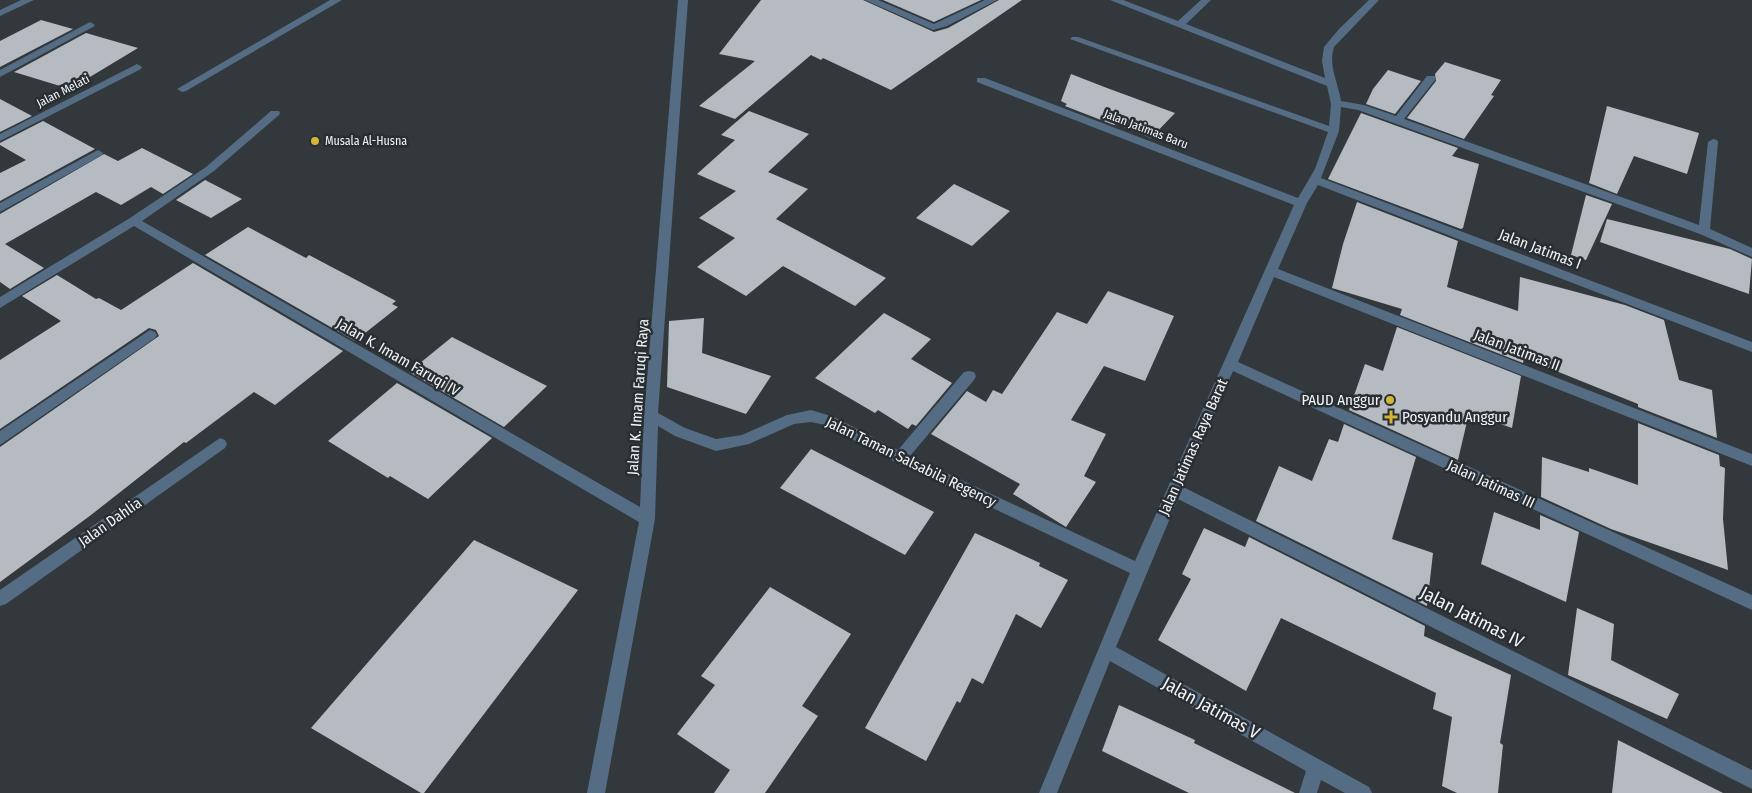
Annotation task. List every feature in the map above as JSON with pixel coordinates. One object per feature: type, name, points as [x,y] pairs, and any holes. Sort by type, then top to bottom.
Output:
[{"type":"street","points":[[0,14],[29,0]]},
{"type":"street","points":[[182,89],[337,0]]},
{"type":"street","name":"Jalan K. Imam Faruqi Raya","points":[[596,793],[647,519],[652,416],[683,0]]},
{"type":"street","points":[[870,0],[935,27],[992,0]]},
{"type":"street","points":[[1115,0],[1332,84]]},
{"type":"street","points":[[1180,25],[1206,0]]},
{"type":"street","name":"Jalan Jatimas Raya Barat","points":[[1048,793],[1138,570],[1301,203],[1316,180],[1334,131],[1336,103],[1326,61],[1329,46],[1374,0]]},
{"type":"street","points":[[0,74],[90,25]]},
{"type":"street","points":[[1075,39],[1334,131]]},
{"type":"street","name":"Jalan Melati","points":[[0,138],[137,67]]},
{"type":"street","points":[[1398,120],[1431,78]]},
{"type":"street","name":"Jalan Jatimas Baru","points":[[982,80],[1301,203]]},
{"type":"street","points":[[1336,103],[1360,107],[1398,120],[1704,231],[1736,244],[1752,253]]},
{"type":"street","points":[[0,303],[134,222],[217,163],[275,113]]},
{"type":"street","points":[[1704,231],[1713,142]]},
{"type":"street","points":[[0,208],[98,153]]},
{"type":"street","name":"Jalan Jatimas I","points":[[1316,180],[1752,347]]},
{"type":"street","name":"Jalan K. Imam Faruqi IV","points":[[134,222],[647,519]]},
{"type":"street","name":"Jalan Jatimas II","points":[[1271,271],[1752,460]]},
{"type":"street","points":[[0,439],[150,335]]},
{"type":"street","name":"Jalan Jatimas III","points":[[1230,364],[1752,603]]},
{"type":"street","points":[[900,458],[969,376]]},
{"type":"street","name":"Jalan Taman Salsabila Regency","points":[[652,416],[680,432],[716,445],[744,440],[792,420],[811,416],[829,421],[900,458],[1138,570]]},
{"type":"street","name":"Jalan Dahlia","points":[[0,599],[220,444]]},
{"type":"street","name":"Jalan Jatimas IV","points":[[1175,490],[1752,780]]},
{"type":"street","name":"Jalan Jatimas V","points":[[1106,650],[1362,793]]},
{"type":"street","points":[[1308,793],[1316,766]]},
{"type":"building","points":[[761,0],[863,0],[934,32],[948,28],[999,0],[1022,0],[891,90],[823,58],[821,60],[811,55],[735,119],[699,106],[755,61],[719,54]]},
{"type":"building","points":[[883,0],[981,0],[934,22]]},
{"type":"building","points":[[41,20],[73,29],[0,67],[0,41]]},
{"type":"building","points":[[86,33],[138,48],[70,89],[14,72]]},
{"type":"building","points":[[1445,62],[1501,80],[1491,95],[1494,96],[1464,139],[1407,118],[1436,81],[1435,74]]},
{"type":"building","points":[[1388,70],[1421,81],[1395,114],[1366,104],[1373,89]]},
{"type":"building","points":[[1071,74],[1175,113],[1151,138],[1116,124],[1114,125],[1065,106],[1067,104],[1061,101]]},
{"type":"building","points":[[0,99],[32,116],[0,132]]},
{"type":"building","points":[[1607,106],[1699,133],[1687,174],[1634,156],[1617,194],[1589,183]]},
{"type":"building","points":[[749,111],[809,134],[768,172],[808,189],[776,219],[886,278],[855,306],[783,266],[746,296],[697,267],[735,238],[699,218],[736,191],[697,174],[735,140],[721,135]]},
{"type":"building","points":[[1361,113],[1458,148],[1452,156],[1479,164],[1463,228],[1461,229],[1328,179]]},
{"type":"building","points":[[43,121],[95,149],[0,201],[0,173],[26,160],[0,145],[0,143]]},
{"type":"building","points":[[142,148],[193,174],[163,194],[151,187],[121,205],[96,192],[5,244],[44,268],[10,289],[0,282],[0,214],[104,154],[118,161]]},
{"type":"building","points":[[205,180],[242,199],[211,218],[176,200]]},
{"type":"building","points":[[954,184],[1010,211],[972,246],[916,218]]},
{"type":"building","points":[[1586,195],[1612,204],[1586,260],[1571,255]]},
{"type":"building","points":[[1357,202],[1458,241],[1447,287],[1518,311],[1520,277],[1625,305],[1664,320],[1679,380],[1712,390],[1717,438],[1638,407],[1638,404],[1524,358],[1523,363],[1400,315],[1402,309],[1332,288],[1343,244]]},
{"type":"building","points":[[1607,219],[1730,249],[1752,259],[1749,294],[1600,242]]},
{"type":"building","points":[[248,227],[306,258],[309,255],[396,301],[392,304],[398,307],[355,341],[205,255]]},
{"type":"building","points":[[193,263],[343,351],[275,405],[254,392],[186,443],[184,442],[91,515],[0,582],[0,447],[159,336],[156,330],[149,328],[0,429],[0,360],[61,321],[22,296],[57,275],[96,299],[99,298],[121,310]]},
{"type":"building","points":[[1108,291],[1174,316],[1145,381],[1104,366],[1071,420],[1106,434],[1084,476],[1096,482],[1066,527],[1013,494],[1020,484],[931,434],[967,391],[986,402],[993,390],[1002,394],[1057,312],[1087,324]]},
{"type":"building","points":[[884,313],[931,339],[911,359],[952,383],[916,426],[912,424],[908,429],[878,410],[875,413],[815,378]]},
{"type":"building","points":[[704,318],[702,353],[771,376],[746,414],[667,387],[669,321]]},
{"type":"building","points":[[1397,327],[1521,376],[1512,428],[1469,413],[1458,460],[1349,410],[1365,364],[1383,371]]},
{"type":"building","points":[[452,337],[547,386],[504,427],[409,372]]},
{"type":"building","points":[[397,383],[492,438],[428,499],[390,476],[388,478],[328,441]]},
{"type":"building","points":[[1638,423],[1719,455],[1720,466],[1725,468],[1723,519],[1728,570],[1611,529],[1541,497],[1542,457],[1589,472],[1589,468],[1638,485]]},
{"type":"building","points":[[1344,424],[1416,457],[1392,539],[1433,553],[1427,606],[1256,521],[1279,466],[1312,481],[1329,439],[1338,442]]},
{"type":"building","points":[[811,449],[934,512],[905,555],[780,488]]},
{"type":"building","points":[[1494,512],[1540,530],[1540,515],[1579,532],[1566,602],[1481,564]]},
{"type":"building","points":[[1204,528],[1245,547],[1249,537],[1425,626],[1424,636],[1511,675],[1500,743],[1503,745],[1498,793],[1457,793],[1442,786],[1452,717],[1433,709],[1436,693],[1281,618],[1246,691],[1158,640],[1191,579],[1182,574]]},
{"type":"building","points":[[975,533],[1040,563],[1039,566],[1068,580],[1041,628],[1016,614],[983,684],[972,678],[960,703],[957,701],[926,761],[865,728]]},
{"type":"building","points":[[474,540],[578,590],[424,793],[421,793],[311,728]]},
{"type":"building","points":[[770,587],[851,634],[802,706],[818,716],[765,793],[714,793],[730,770],[677,734],[715,685],[701,676]]},
{"type":"building","points":[[1577,608],[1614,624],[1611,660],[1679,694],[1667,719],[1568,675]]},
{"type":"building","points":[[1119,705],[1195,740],[1194,743],[1295,793],[1189,793],[1102,751]]},
{"type":"building","points":[[1618,740],[1723,793],[1612,793]]},
{"type":"place","name":"Musala Al-Husna","points":[[315,141]]},
{"type":"place","name":"PAUD Anggur","points":[[1390,400]]},
{"type":"place","name":"Posyandu Anggur","points":[[1391,417]]}]
